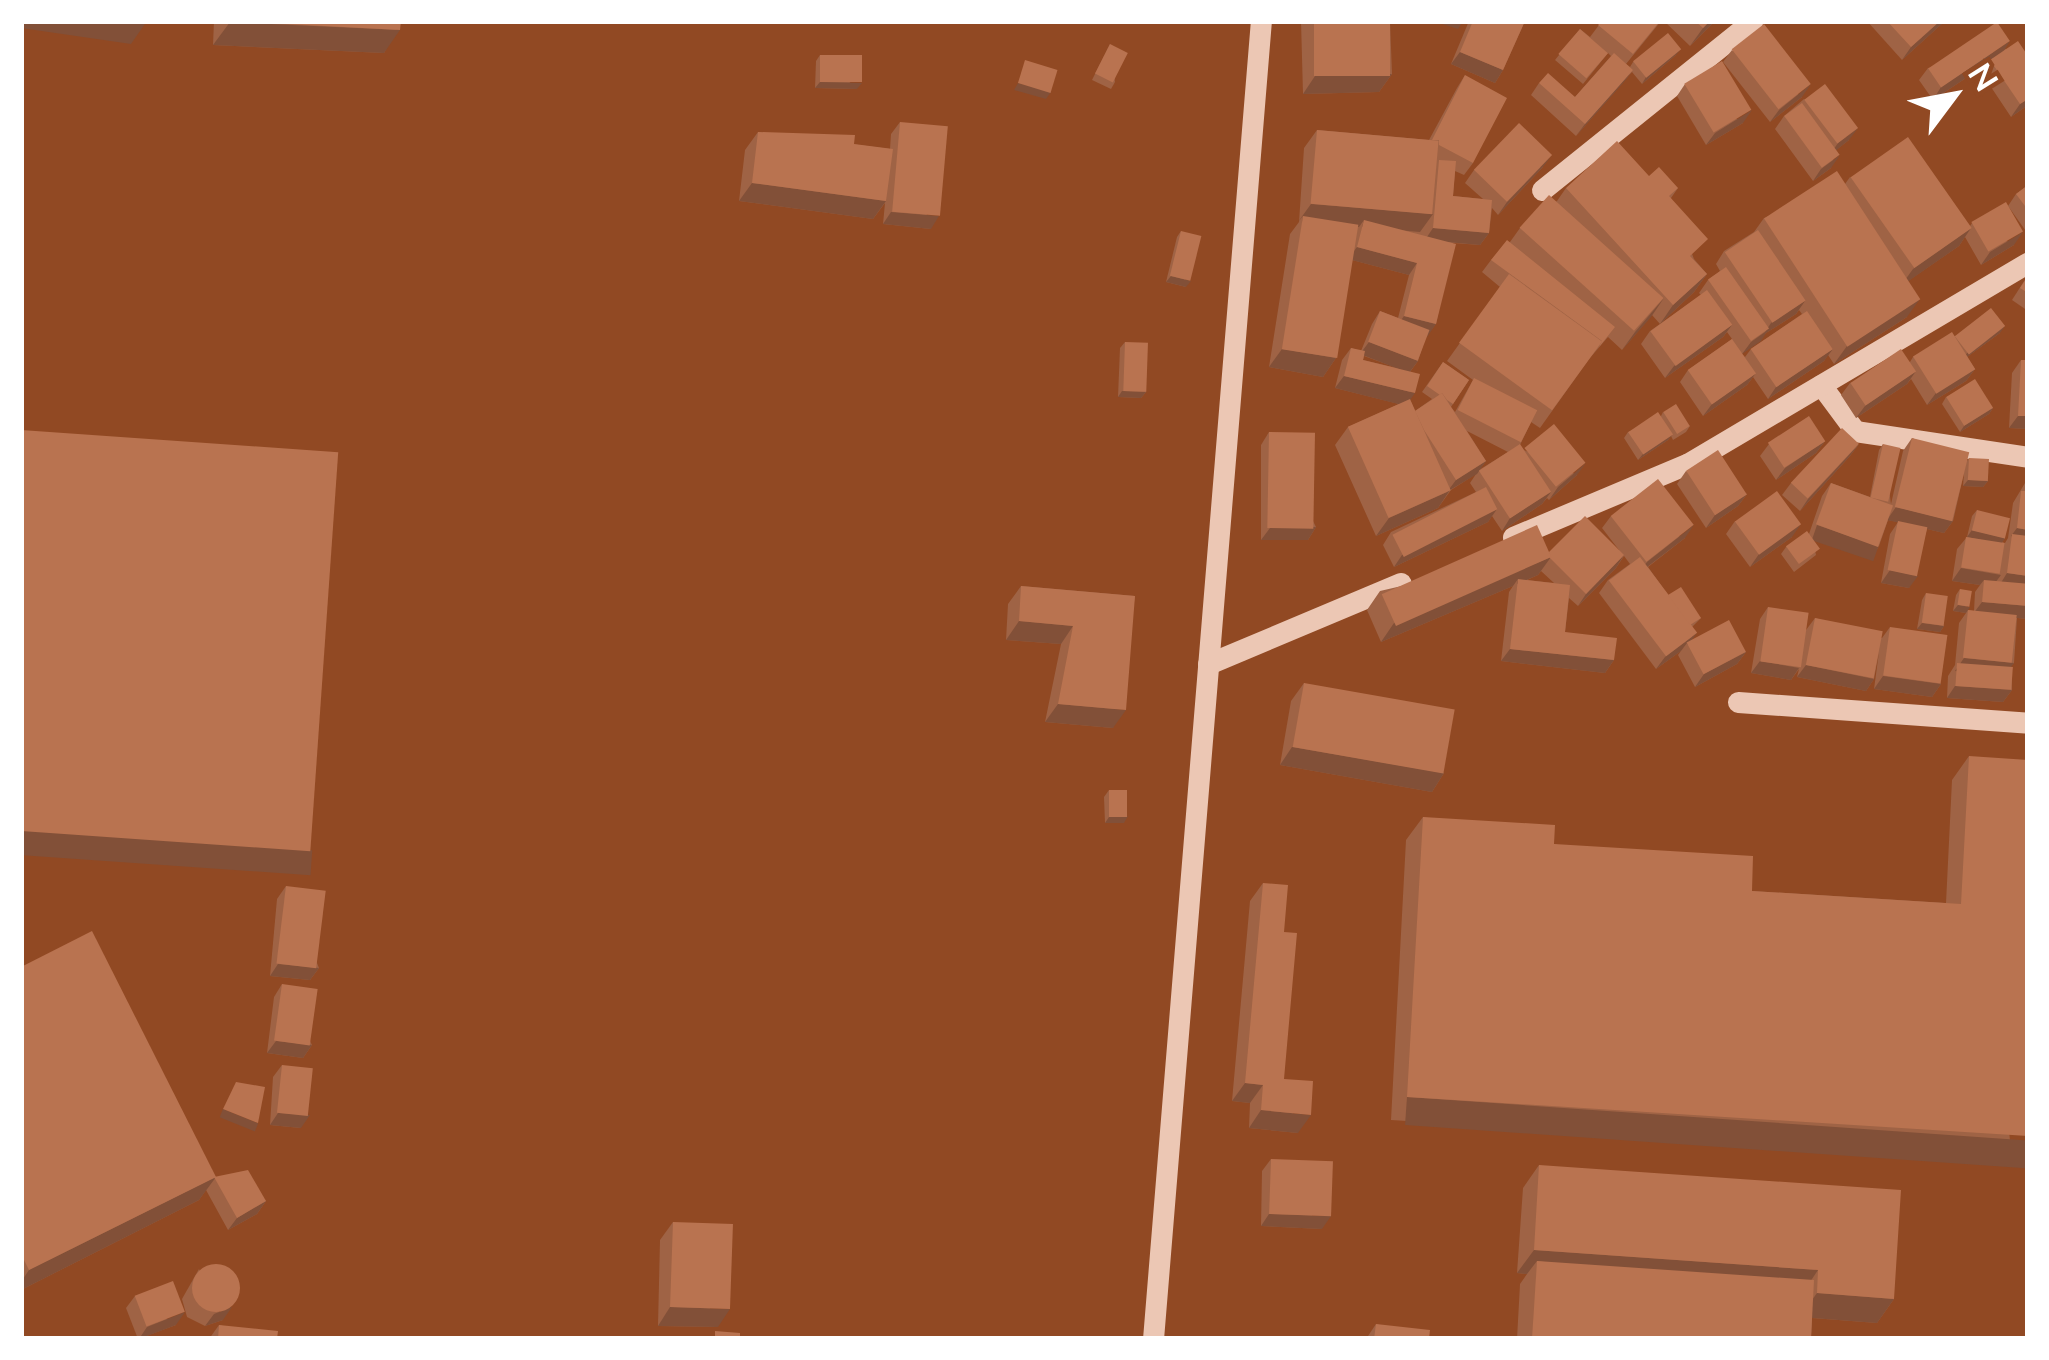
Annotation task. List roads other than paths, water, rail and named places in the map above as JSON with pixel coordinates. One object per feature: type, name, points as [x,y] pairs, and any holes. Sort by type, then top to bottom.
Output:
[{"type":"street","points":[[1153,1339],[1262,21]]},
{"type":"street","points":[[1543,190],[1752,21]]},
{"type":"street","points":[[1491,546],[1687,464],[2028,262]]},
{"type":"street","points":[[1820,385],[1856,431],[2028,457]]},
{"type":"street","points":[[1208,664],[1426,573]]},
{"type":"street","points":[[1738,702],[2028,723]]}]
